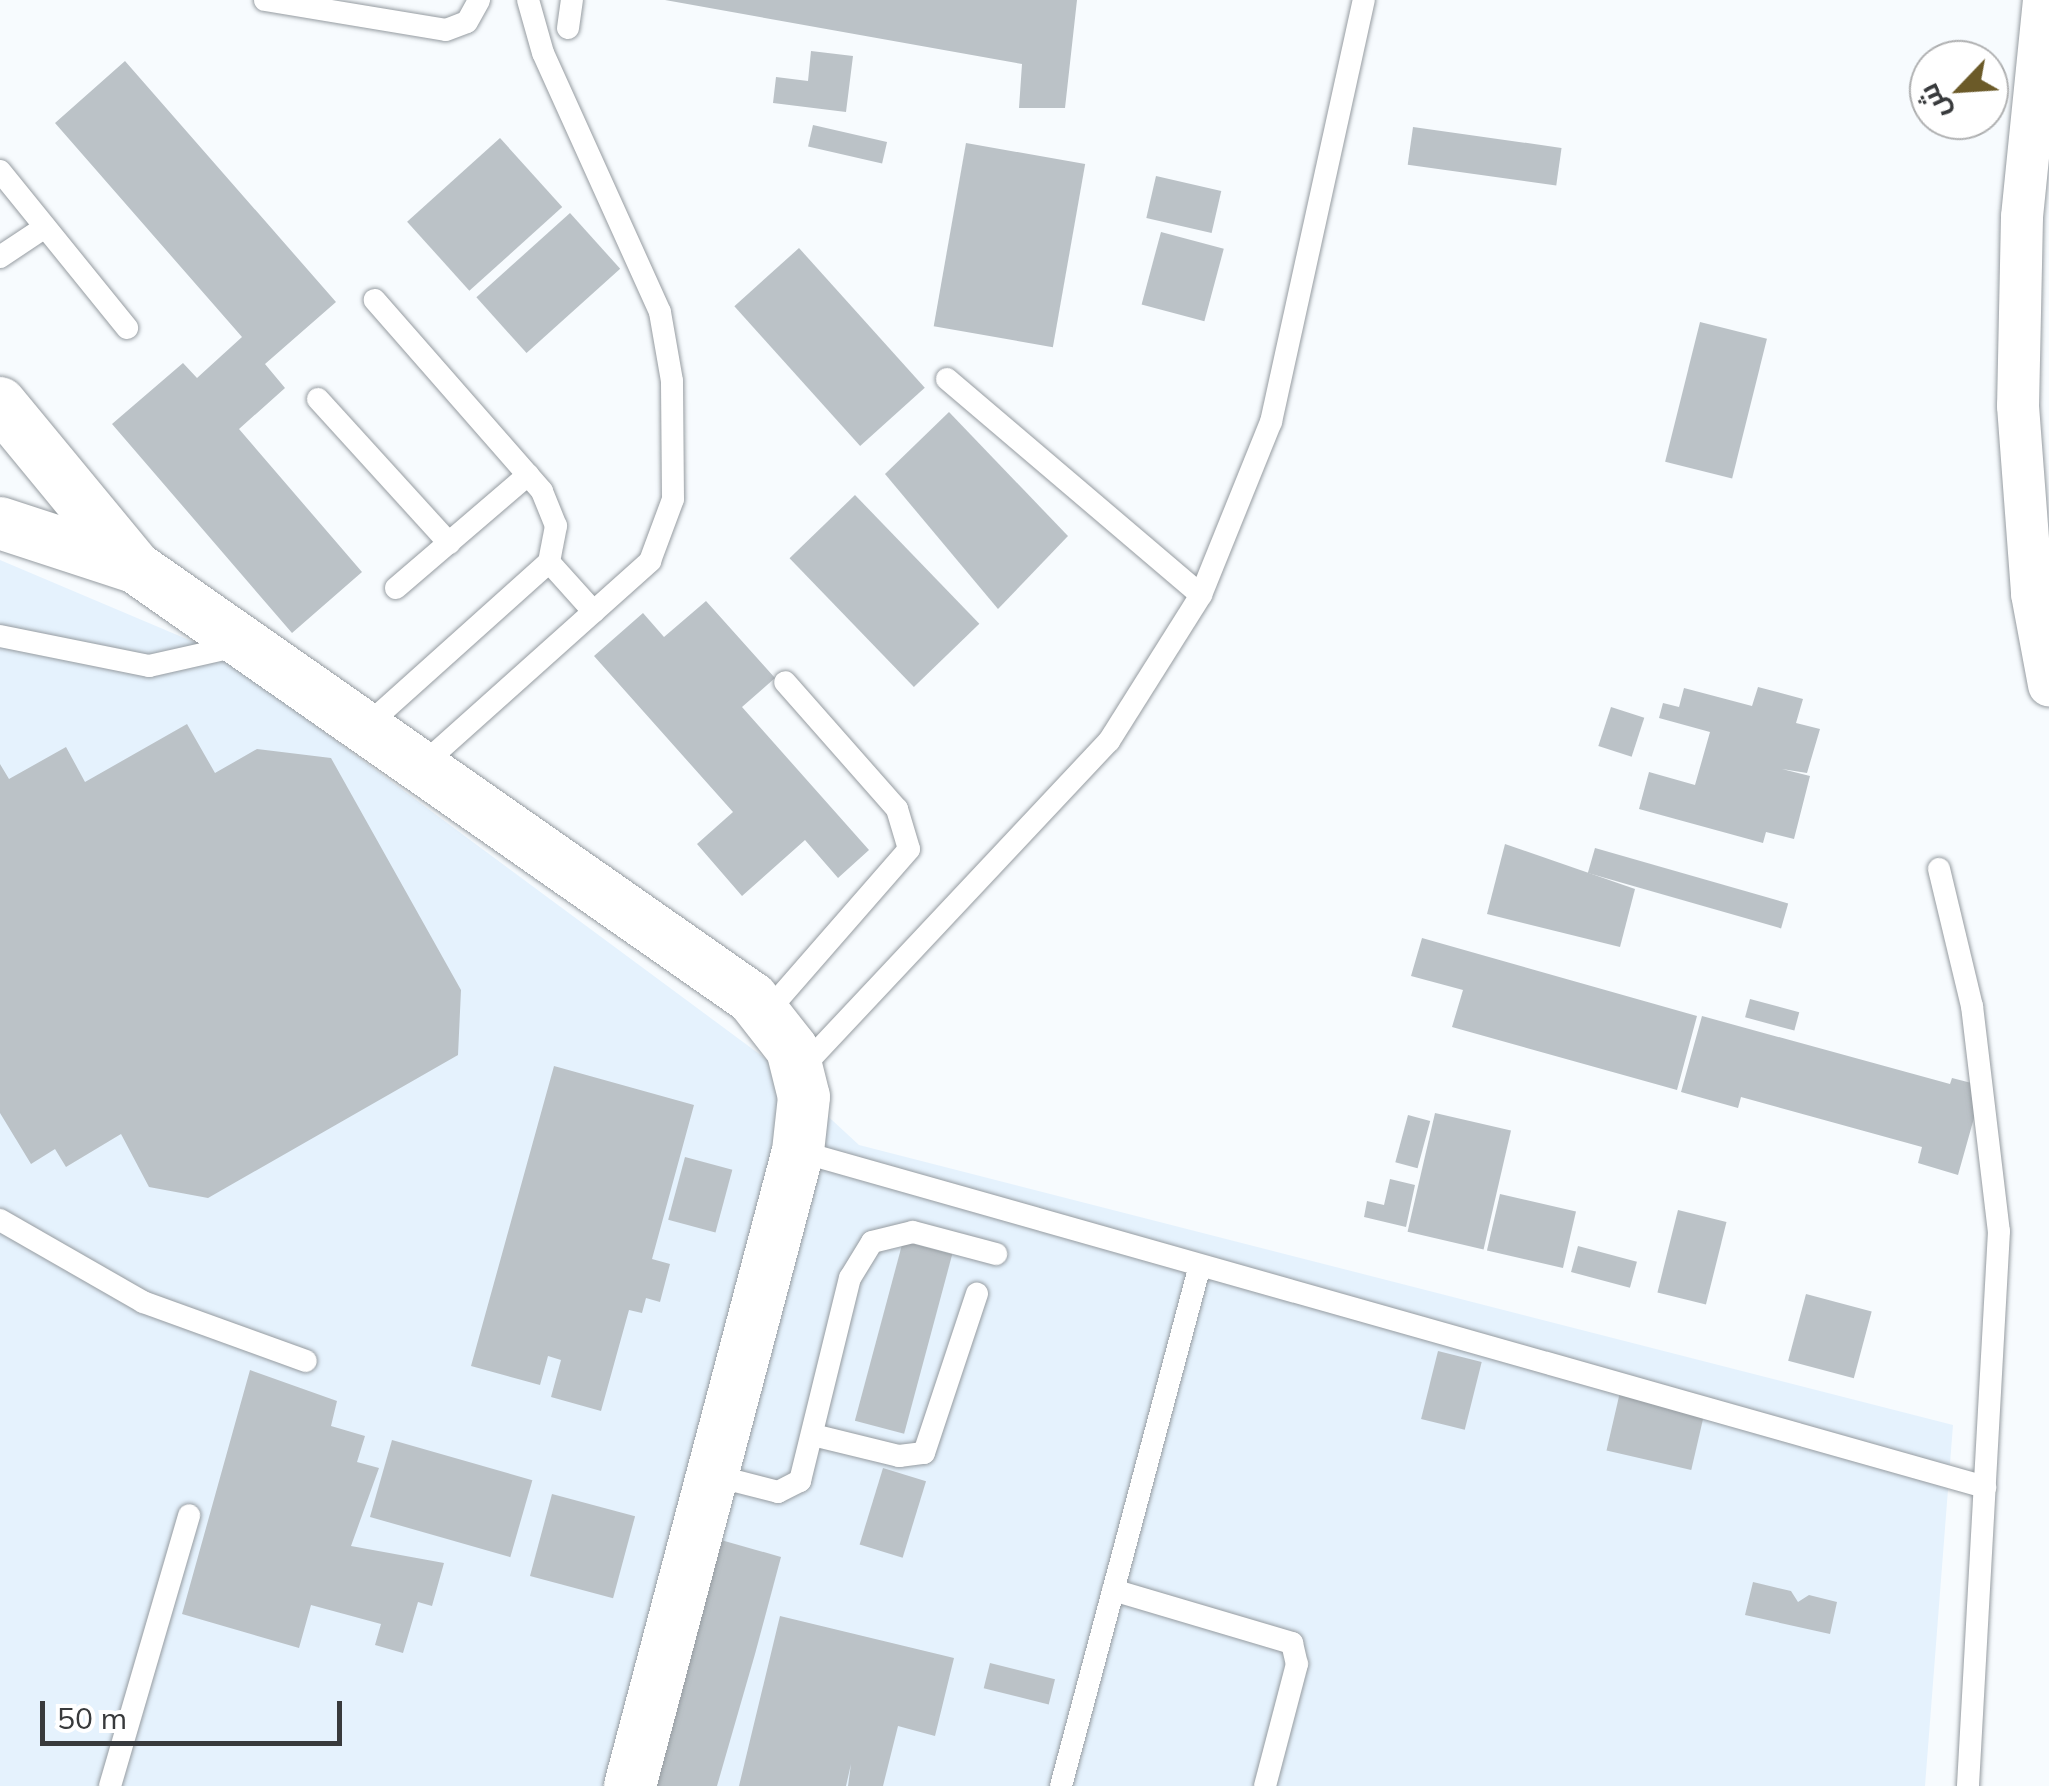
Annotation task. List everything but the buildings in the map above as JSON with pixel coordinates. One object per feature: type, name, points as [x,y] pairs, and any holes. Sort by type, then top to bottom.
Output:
[{"type":"street","points":[[2044,0],[2022,217],[2018,406],[2032,594],[2049,686]]},
{"type":"street","points":[[0,403],[135,567],[767,1012],[799,1071],[798,1150],[630,1786]]},
{"type":"street","points":[[0,523],[135,567]]},
{"type":"lane","points":[[265,0],[446,30],[467,22],[479,0]]},
{"type":"lane","points":[[420,767],[650,561],[670,521],[668,346],[649,279],[543,52],[528,0]]},
{"type":"lane","points":[[568,28],[572,0]]},
{"type":"lane","points":[[799,1071],[1108,741],[1202,595],[1276,404],[1364,0]]},
{"type":"lane","points":[[0,171],[127,328]]},
{"type":"lane","points":[[0,257],[45,227]]},
{"type":"lane","points":[[364,728],[549,562],[552,508],[528,475],[375,300]]},
{"type":"lane","points":[[947,378],[1202,595]]},
{"type":"lane","points":[[318,399],[450,544]]},
{"type":"lane","points":[[396,588],[528,475]]},
{"type":"lane","points":[[549,562],[594,612]]},
{"type":"lane","points":[[0,636],[149,666],[245,644]]},
{"type":"lane","points":[[767,1012],[910,849],[897,810],[785,682]]},
{"type":"lane","points":[[1939,869],[1972,1006],[2000,1231],[1968,1786]]},
{"type":"lane","points":[[798,1150],[1985,1486]]},
{"type":"lane","points":[[0,1220],[142,1302],[306,1360]]},
{"type":"lane","points":[[712,1475],[790,1489],[805,1471],[861,1252],[898,1231],[996,1254]]},
{"type":"lane","points":[[1061,1786],[1200,1265]]},
{"type":"lane","points":[[813,1436],[900,1456],[924,1453],[976,1294]]},
{"type":"lane","points":[[110,1786],[189,1515]]},
{"type":"lane","points":[[1113,1590],[1292,1642],[1297,1664],[1265,1786]]},
{"type":"shaded area","points":[[0,560],[215,651],[766,1059],[859,1145],[1953,1425],[1925,1786],[0,1786]]}]
